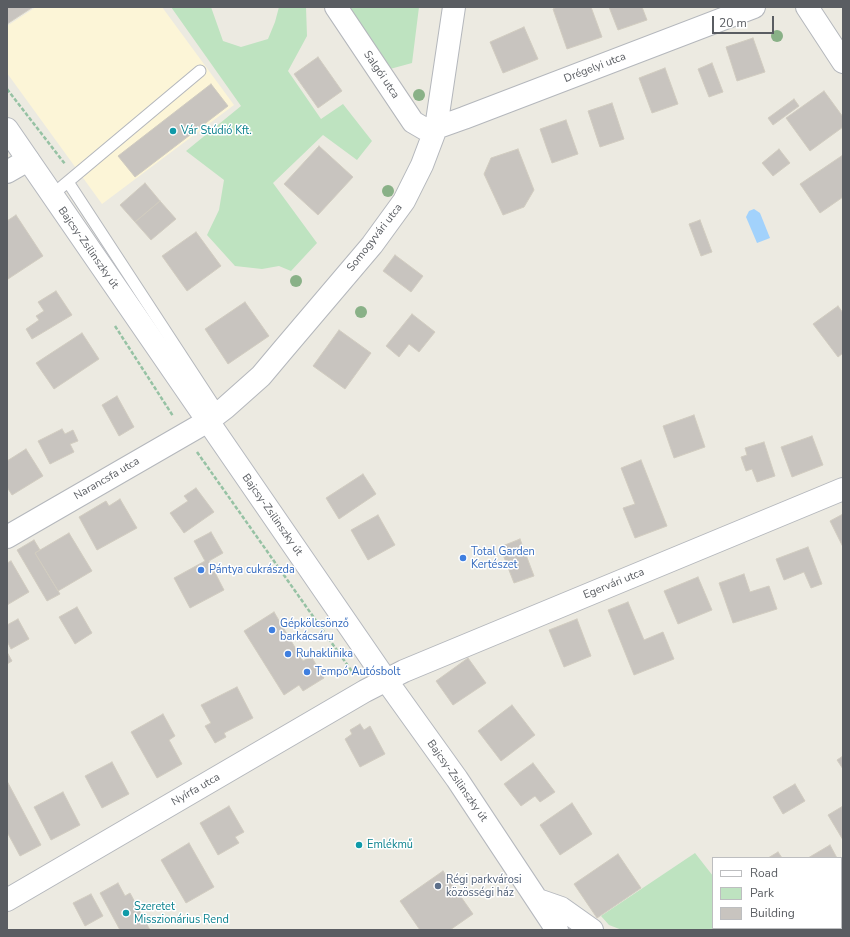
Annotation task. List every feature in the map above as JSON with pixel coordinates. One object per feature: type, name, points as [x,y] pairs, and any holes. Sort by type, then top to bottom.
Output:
[{"type":"street","name":"Salgói utca","points":[[336,7],[413,122],[425,129],[436,128]]},
{"type":"street","name":"Somogyvári utca","points":[[213,417],[260,376],[372,245],[404,201],[422,165],[436,128],[454,7]]},
{"type":"street","name":"Drégelyi utca","points":[[436,128],[754,7]]},
{"type":"street","points":[[807,7],[843,62]]},
{"type":"street","name":"Bajcsy-Zsilinszky út","points":[[7,129],[52,195],[213,417],[386,680],[457,779],[557,930]]},
{"type":"street","points":[[7,172],[28,160]]},
{"type":"street","name":"Narancsfa utca","points":[[7,537],[213,417]]},
{"type":"street","name":"Egervári utca","points":[[386,680],[408,669],[843,489]]},
{"type":"street","name":"Nyírfa utca","points":[[7,900],[386,680]]},
{"type":"street","points":[[538,900],[561,908],[592,930]]},
{"type":"street","name":"Bajcsy-Zsilinszky út","points":[[538,900],[564,930]]},
{"type":"lane","points":[[52,195],[200,71]]},
{"type":"lane","points":[[68,182],[213,417]]},
{"type":"shaded area","points":[[36,7],[162,7],[234,105],[102,204],[7,73],[7,26]]},
{"type":"green space","points":[[171,7],[211,7],[223,41],[241,47],[268,39],[279,7],[306,7],[307,36],[288,71],[321,119],[343,104],[372,141],[357,160],[323,135],[273,183],[317,243],[291,271],[279,266],[262,269],[235,266],[207,235],[219,210],[224,180],[186,151],[241,106]]},
{"type":"green space","points":[[350,7],[419,7],[412,63],[390,69]]},
{"type":"green space","points":[[695,853],[712,875],[712,929],[756,930],[622,930],[609,925],[601,916]]},
{"type":"water","points":[[754,209],[760,213],[770,238],[757,243],[746,217],[749,211]]},
{"type":"building","points":[[7,7],[33,7],[7,24]]},
{"type":"building","points":[[557,7],[591,7],[602,37],[567,49],[553,9]]},
{"type":"building","points":[[609,7],[642,7],[647,20],[618,30]]},
{"type":"building","points":[[524,27],[538,59],[503,73],[490,42]]},
{"type":"building","points":[[753,38],[765,72],[737,81],[726,47]]},
{"type":"building","points":[[318,57],[342,91],[318,108],[294,74]]},
{"type":"building","points":[[712,63],[723,92],[709,97],[698,69]]},
{"type":"building","points":[[665,68],[678,104],[652,113],[639,78]]},
{"type":"building","name":"Vár Stúdió Kft.","points":[[211,84],[228,106],[135,177],[118,156]]},
{"type":"building","points":[[824,91],[843,117],[843,127],[810,151],[786,118]]},
{"type":"building","points":[[794,99],[799,106],[773,125],[768,118]]},
{"type":"building","points":[[612,103],[624,139],[600,147],[588,111]]},
{"type":"building","points":[[566,120],[578,154],[552,163],[540,129]]},
{"type":"building","points":[[319,146],[353,177],[318,215],[284,184]]},
{"type":"building","points":[[518,149],[534,190],[524,207],[503,215],[484,174],[491,158]]},
{"type":"building","points":[[779,149],[790,163],[773,176],[762,163]]},
{"type":"building","points":[[843,155],[843,197],[820,213],[800,184]]},
{"type":"building","points":[[145,183],[160,201],[135,222],[120,205]]},
{"type":"building","points":[[160,201],[176,219],[151,240],[135,222]]},
{"type":"building","points":[[16,215],[43,256],[8,279],[7,221]]},
{"type":"building","points":[[700,220],[712,252],[701,256],[689,224]]},
{"type":"building","points":[[196,232],[221,266],[187,291],[162,256]]},
{"type":"building","points":[[395,255],[423,276],[411,292],[383,271]]},
{"type":"building","points":[[56,291],[72,315],[32,339],[26,329],[39,320],[36,316],[44,311],[38,302]]},
{"type":"building","points":[[245,302],[269,336],[228,364],[205,329]]},
{"type":"building","points":[[838,306],[843,313],[843,353],[838,357],[813,324]]},
{"type":"building","points":[[412,314],[435,332],[419,352],[409,344],[399,357],[386,346]]},
{"type":"building","points":[[339,330],[371,353],[345,389],[313,366]]},
{"type":"building","points":[[82,333],[99,359],[54,389],[36,363]]},
{"type":"building","points":[[117,396],[134,427],[119,436],[102,405]]},
{"type":"building","points":[[694,415],[705,447],[674,458],[663,426]]},
{"type":"building","points":[[62,429],[65,434],[73,430],[78,441],[70,444],[74,452],[50,464],[38,441]]},
{"type":"building","points":[[812,436],[823,465],[792,477],[781,447]]},
{"type":"building","points":[[764,442],[775,476],[757,482],[752,469],[746,471],[741,457],[747,455],[745,448]]},
{"type":"building","points":[[26,449],[43,476],[12,495],[7,487],[7,461]]},
{"type":"building","points":[[641,460],[667,526],[635,538],[623,508],[635,504],[621,468]]},
{"type":"building","points":[[363,474],[376,494],[339,519],[326,498]]},
{"type":"building","points":[[196,488],[214,512],[184,533],[170,513],[188,501],[184,496]]},
{"type":"building","points":[[120,499],[137,528],[97,550],[79,517],[106,501],[109,506]]},
{"type":"building","points":[[843,514],[843,547],[830,521]]},
{"type":"building","points":[[378,515],[395,545],[368,560],[351,530]]},
{"type":"building","name":"Pántya cukrászda","points":[[211,532],[223,553],[209,561],[224,590],[190,608],[174,578],[205,561],[194,541]]},
{"type":"building","points":[[69,533],[92,571],[58,591],[35,553]]},
{"type":"building","points":[[520,539],[534,576],[514,583],[500,547]]},
{"type":"building","points":[[34,540],[40,550],[35,553],[60,594],[47,601],[17,550]]},
{"type":"building","points":[[808,547],[822,584],[811,588],[804,572],[784,580],[776,559]]},
{"type":"building","points":[[11,561],[29,592],[7,605],[7,563]]},
{"type":"building","points":[[744,574],[750,592],[769,586],[777,609],[733,623],[719,583]]},
{"type":"building","points":[[698,577],[712,610],[678,624],[664,591]]},
{"type":"building","points":[[628,602],[644,640],[663,632],[674,659],[634,675],[608,610]]},
{"type":"building","points":[[77,607],[92,633],[75,644],[59,617]]},
{"type":"building","points":[[274,612],[303,661],[311,656],[324,678],[303,691],[299,685],[284,695],[244,631]]},
{"type":"building","points":[[18,619],[29,639],[11,649],[7,641],[7,625]]},
{"type":"building","points":[[577,619],[591,656],[564,667],[549,630]]},
{"type":"building","points":[[7,652],[12,661],[7,664]]},
{"type":"building","points":[[468,658],[486,683],[453,705],[436,681]]},
{"type":"building","points":[[237,687],[253,718],[224,733],[226,737],[215,743],[205,726],[211,723],[201,705]]},
{"type":"building","points":[[512,705],[535,735],[501,761],[478,731]]},
{"type":"building","points":[[163,714],[175,736],[169,740],[182,764],[157,778],[131,732]]},
{"type":"building","points":[[360,724],[364,730],[370,726],[385,754],[360,767],[345,739],[352,734],[350,730]]},
{"type":"building","points":[[843,756],[843,769],[837,760]]},
{"type":"building","points":[[112,762],[129,794],[102,808],[85,776]]},
{"type":"building","points":[[533,763],[555,792],[540,802],[535,796],[521,806],[504,784]]},
{"type":"building","points":[[7,781],[41,845],[20,856],[7,832]]},
{"type":"building","points":[[795,784],[805,801],[783,814],[773,797]]},
{"type":"building","points":[[63,792],[80,825],[51,840],[34,807]]},
{"type":"building","points":[[572,803],[592,834],[560,855],[540,825]]},
{"type":"building","points":[[229,806],[244,832],[235,837],[239,843],[218,855],[200,823]]},
{"type":"building","points":[[843,806],[843,840],[828,815]]},
{"type":"building","points":[[189,843],[214,887],[186,903],[161,860]]},
{"type":"building","points":[[830,845],[836,857],[810,857]]},
{"type":"building","points":[[778,852],[781,857],[770,857]]},
{"type":"building","points":[[618,854],[641,888],[597,918],[574,884]]},
{"type":"building","name":"Régi parkvárosi közösségi ház","points":[[443,871],[473,914],[450,930],[420,930],[400,901]]},
{"type":"building","name":"Szeretet Misszionárius Rend","points":[[118,883],[125,896],[130,893],[150,930],[120,930],[100,893]]},
{"type":"building","points":[[91,894],[103,916],[85,926],[73,903]]},
{"type":"place","name":"Vár Stúdió Kft.","points":[[173,131]]},
{"type":"place","name":"Total Garden Kertészet","points":[[463,558]]},
{"type":"place","name":"Pántya cukrászda","points":[[201,570]]},
{"type":"place","name":"Gépkölcsönző barkácsáru","points":[[272,630]]},
{"type":"place","name":"Ruhaklinika","points":[[288,654]]},
{"type":"place","name":"Tempó Autósbolt","points":[[307,672]]},
{"type":"place","name":"Emlékmű","points":[[359,845]]},
{"type":"place","name":"Régi parkvárosi közösségi ház","points":[[438,886]]},
{"type":"place","name":"Szeretet Misszionárius Rend","points":[[126,913]]}]
